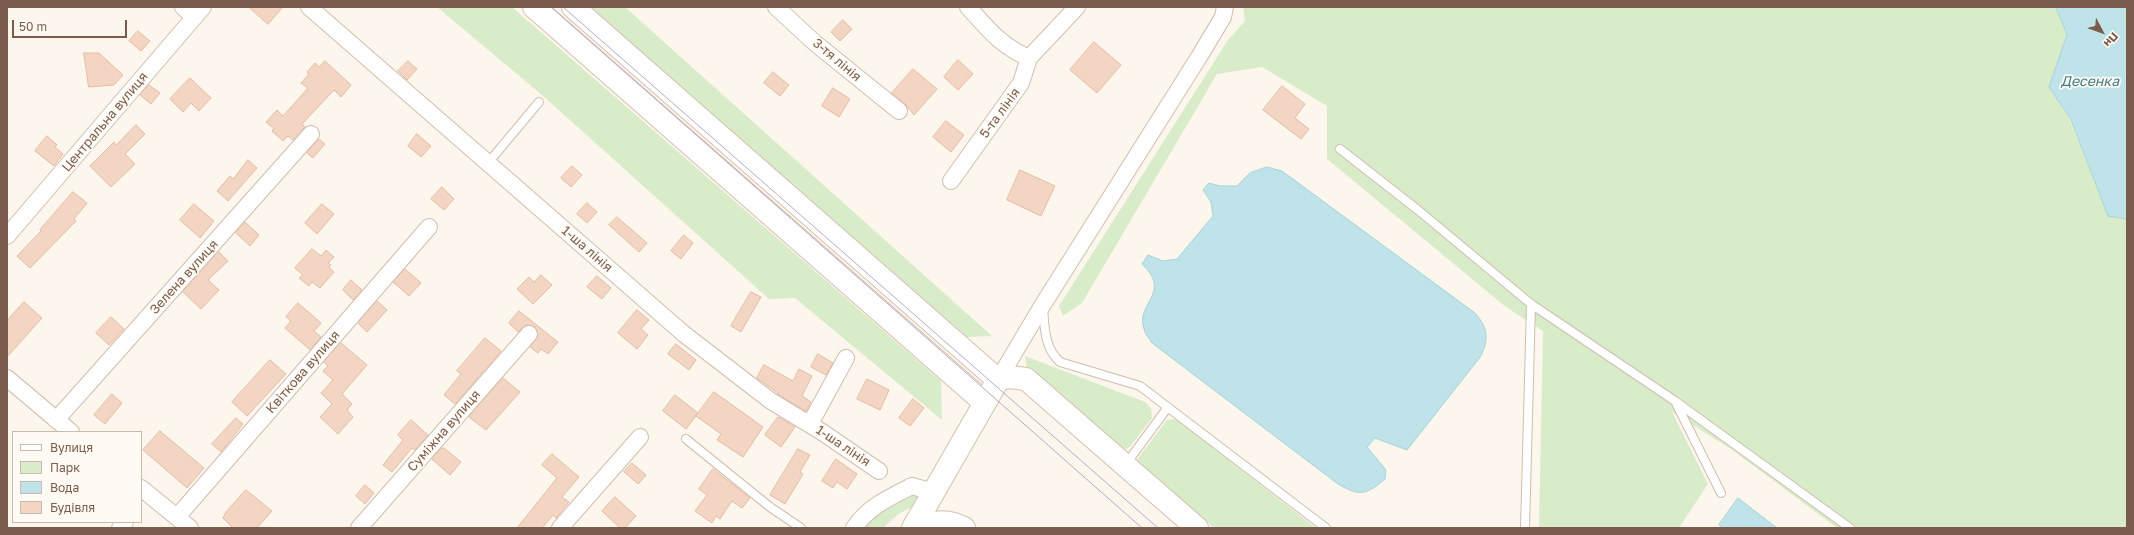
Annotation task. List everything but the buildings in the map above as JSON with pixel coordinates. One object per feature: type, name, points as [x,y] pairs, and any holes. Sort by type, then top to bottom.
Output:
[{"type":"main road","points":[[534,7],[985,403]]},
{"type":"main road","points":[[573,7],[998,380]]},
{"type":"main road","points":[[913,528],[935,487],[998,380],[1009,377],[1026,379],[1198,528]]},
{"type":"main road","points":[[935,487],[938,507],[954,525]]},
{"type":"main road","points":[[922,528],[928,524],[954,525]]},
{"type":"street","name":"1-ша лінія","points":[[309,7],[684,334],[771,401],[810,424],[879,470]]},
{"type":"street","name":"3-тя лінія","points":[[776,7],[815,43],[899,111]]},
{"type":"street","points":[[968,7],[1001,42],[1013,51],[1029,58]]},
{"type":"street","name":"5-та лінія","points":[[950,181],[1022,83],[1029,58],[1077,7]]},
{"type":"street","points":[[998,380],[1042,306],[1223,18],[1225,7]]},
{"type":"street","name":"Центральна вулиця","points":[[7,236],[194,10]]},
{"type":"street","name":"Зелена вулиця","points":[[56,420],[311,134]]},
{"type":"street","name":"Квіткова вулиця","points":[[177,517],[429,226]]},
{"type":"street","name":"Суміжна вулиця","points":[[359,528],[529,334]]},
{"type":"street","points":[[810,424],[846,358]]},
{"type":"street","points":[[7,378],[70,431]]},
{"type":"street","points":[[560,528],[640,437]]},
{"type":"street","points":[[854,528],[861,517],[883,501],[912,486],[935,487]]},
{"type":"street","points":[[143,494],[177,517],[190,528]]},
{"type":"lane","points":[[488,163],[539,102]]},
{"type":"lane","points":[[1340,149],[1418,210],[1531,304],[1675,400],[1850,528]]},
{"type":"lane","points":[[1525,528],[1531,304]]},
{"type":"lane","points":[[1042,306],[1046,342],[1052,354],[1060,362],[1140,386],[1326,528]]},
{"type":"lane","points":[[1675,400],[1721,494]]},
{"type":"lane","points":[[1125,465],[1168,407]]},
{"type":"lane","points":[[686,439],[770,507],[800,528]]},
{"type":"green space","points":[[437,7],[512,7],[941,381],[942,420],[795,298],[769,299],[542,95]]},
{"type":"green space","points":[[589,7],[625,7],[992,336],[967,337]]},
{"type":"green space","points":[[1243,7],[2056,7],[2067,35],[2049,87],[2070,120],[2108,216],[2127,219],[2127,528],[1837,528],[1731,449],[1672,412],[1708,484],[1679,528],[1539,528],[1543,331],[1506,307],[1327,159],[1327,106],[1262,67],[1217,74],[1082,303],[1063,316],[1059,306],[1228,40],[1245,21]]},
{"type":"green space","points":[[1025,356],[1145,402],[1151,408],[1152,418],[1130,447],[1124,450],[1027,369]]},
{"type":"green space","points":[[1176,419],[1316,528],[1214,528],[1136,461],[1167,420]]},
{"type":"green space","points":[[907,494],[922,495],[921,504],[901,513],[892,519],[884,528],[858,528]]},
{"type":"water","name":"Десенка","points":[[2056,7],[2127,7],[2127,219],[2108,216],[2071,120],[2049,87],[2067,35]]},
{"type":"water","points":[[1267,167],[1282,171],[1475,313],[1485,328],[1486,338],[1484,350],[1481,356],[1407,450],[1375,438],[1367,447],[1386,470],[1385,479],[1367,491],[1351,491],[1338,484],[1152,343],[1145,331],[1143,320],[1144,312],[1154,290],[1154,283],[1151,274],[1142,264],[1148,255],[1163,261],[1177,259],[1213,216],[1211,202],[1203,190],[1209,183],[1220,186],[1237,186],[1250,173]]},
{"type":"water","points":[[1738,498],[1777,528],[1723,528],[1719,525]]},
{"type":"tram line","points":[[551,7],[1142,528]]},
{"type":"tram line","points":[[563,7],[1158,528]]}]
